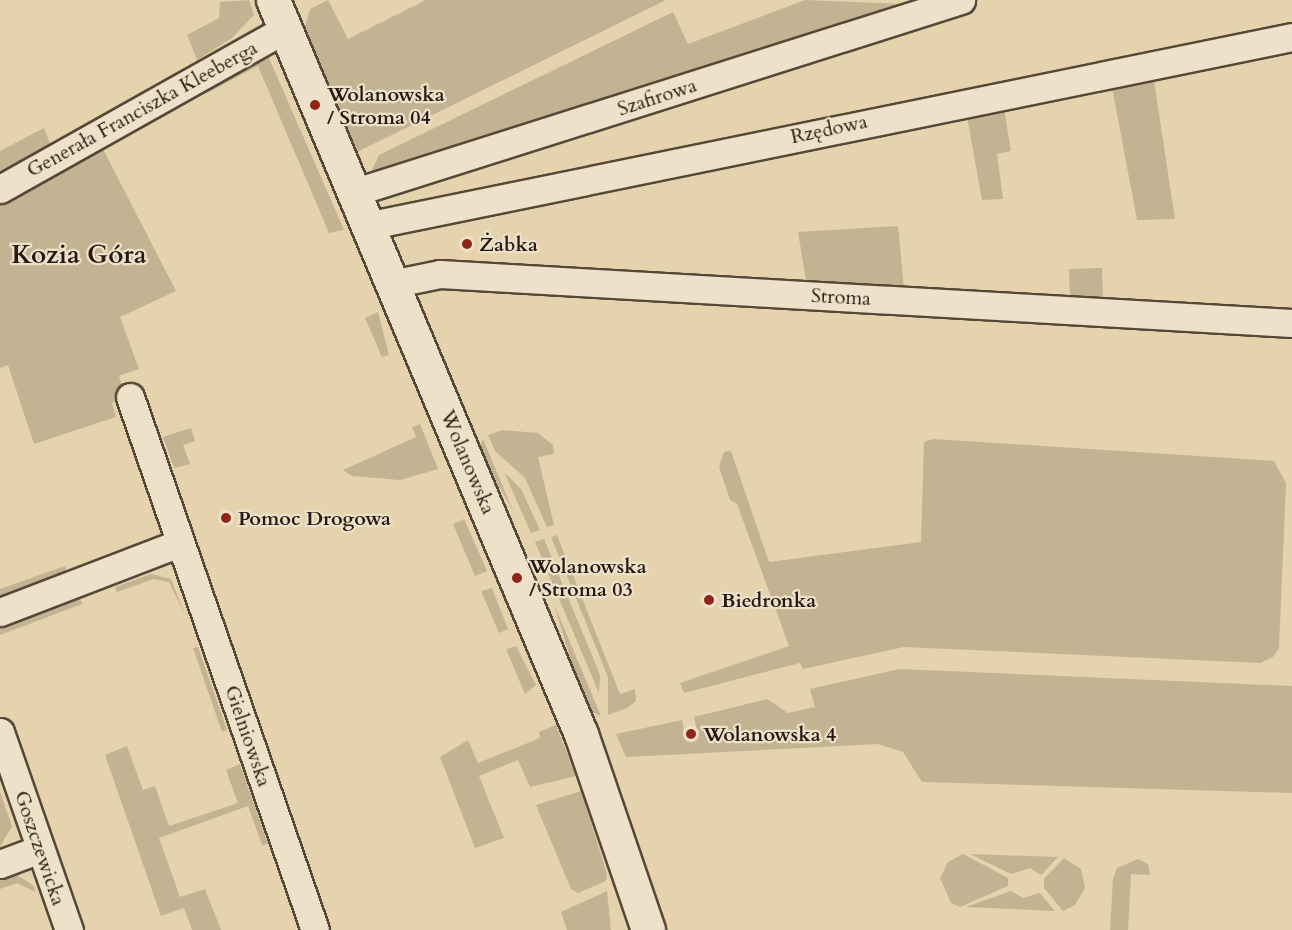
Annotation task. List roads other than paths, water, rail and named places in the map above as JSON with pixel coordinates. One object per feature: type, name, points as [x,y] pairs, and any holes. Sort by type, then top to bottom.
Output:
[{"type":"street","name":"Szafirowa","points":[[352,193],[961,0]]},
{"type":"street","name":"Wolanowska","points":[[279,15],[581,734],[648,930]]},
{"type":"street","name":"Generała Franciszka Kleeberga","points":[[0,189],[279,15]]},
{"type":"street","name":"Rzędowa","points":[[366,226],[1292,36]]},
{"type":"street","name":"Stroma","points":[[391,284],[440,274],[1292,323]]},
{"type":"street","name":"Gielniowska","points":[[130,397],[315,930]]},
{"type":"street","points":[[0,612],[180,543]]},
{"type":"street","name":"Goszczewicka","points":[[0,732],[69,930]]},
{"type":"street","points":[[0,864],[40,849]]},
{"type":"place","name":"Wolanowska / Stroma 04","points":[[315,105]]},
{"type":"place","name":"Żabka","points":[[467,244]]},
{"type":"place","name":"Pomoc Drogowa","points":[[226,518]]},
{"type":"place","name":"Wolanowska / Stroma 03","points":[[517,578]]},
{"type":"place","name":"Biedronka","points":[[709,600]]},
{"type":"place","name":"Wolanowska 4","points":[[691,734]]},
{"type":"district","name":"Kozia Góra","points":[[79,255]]}]
